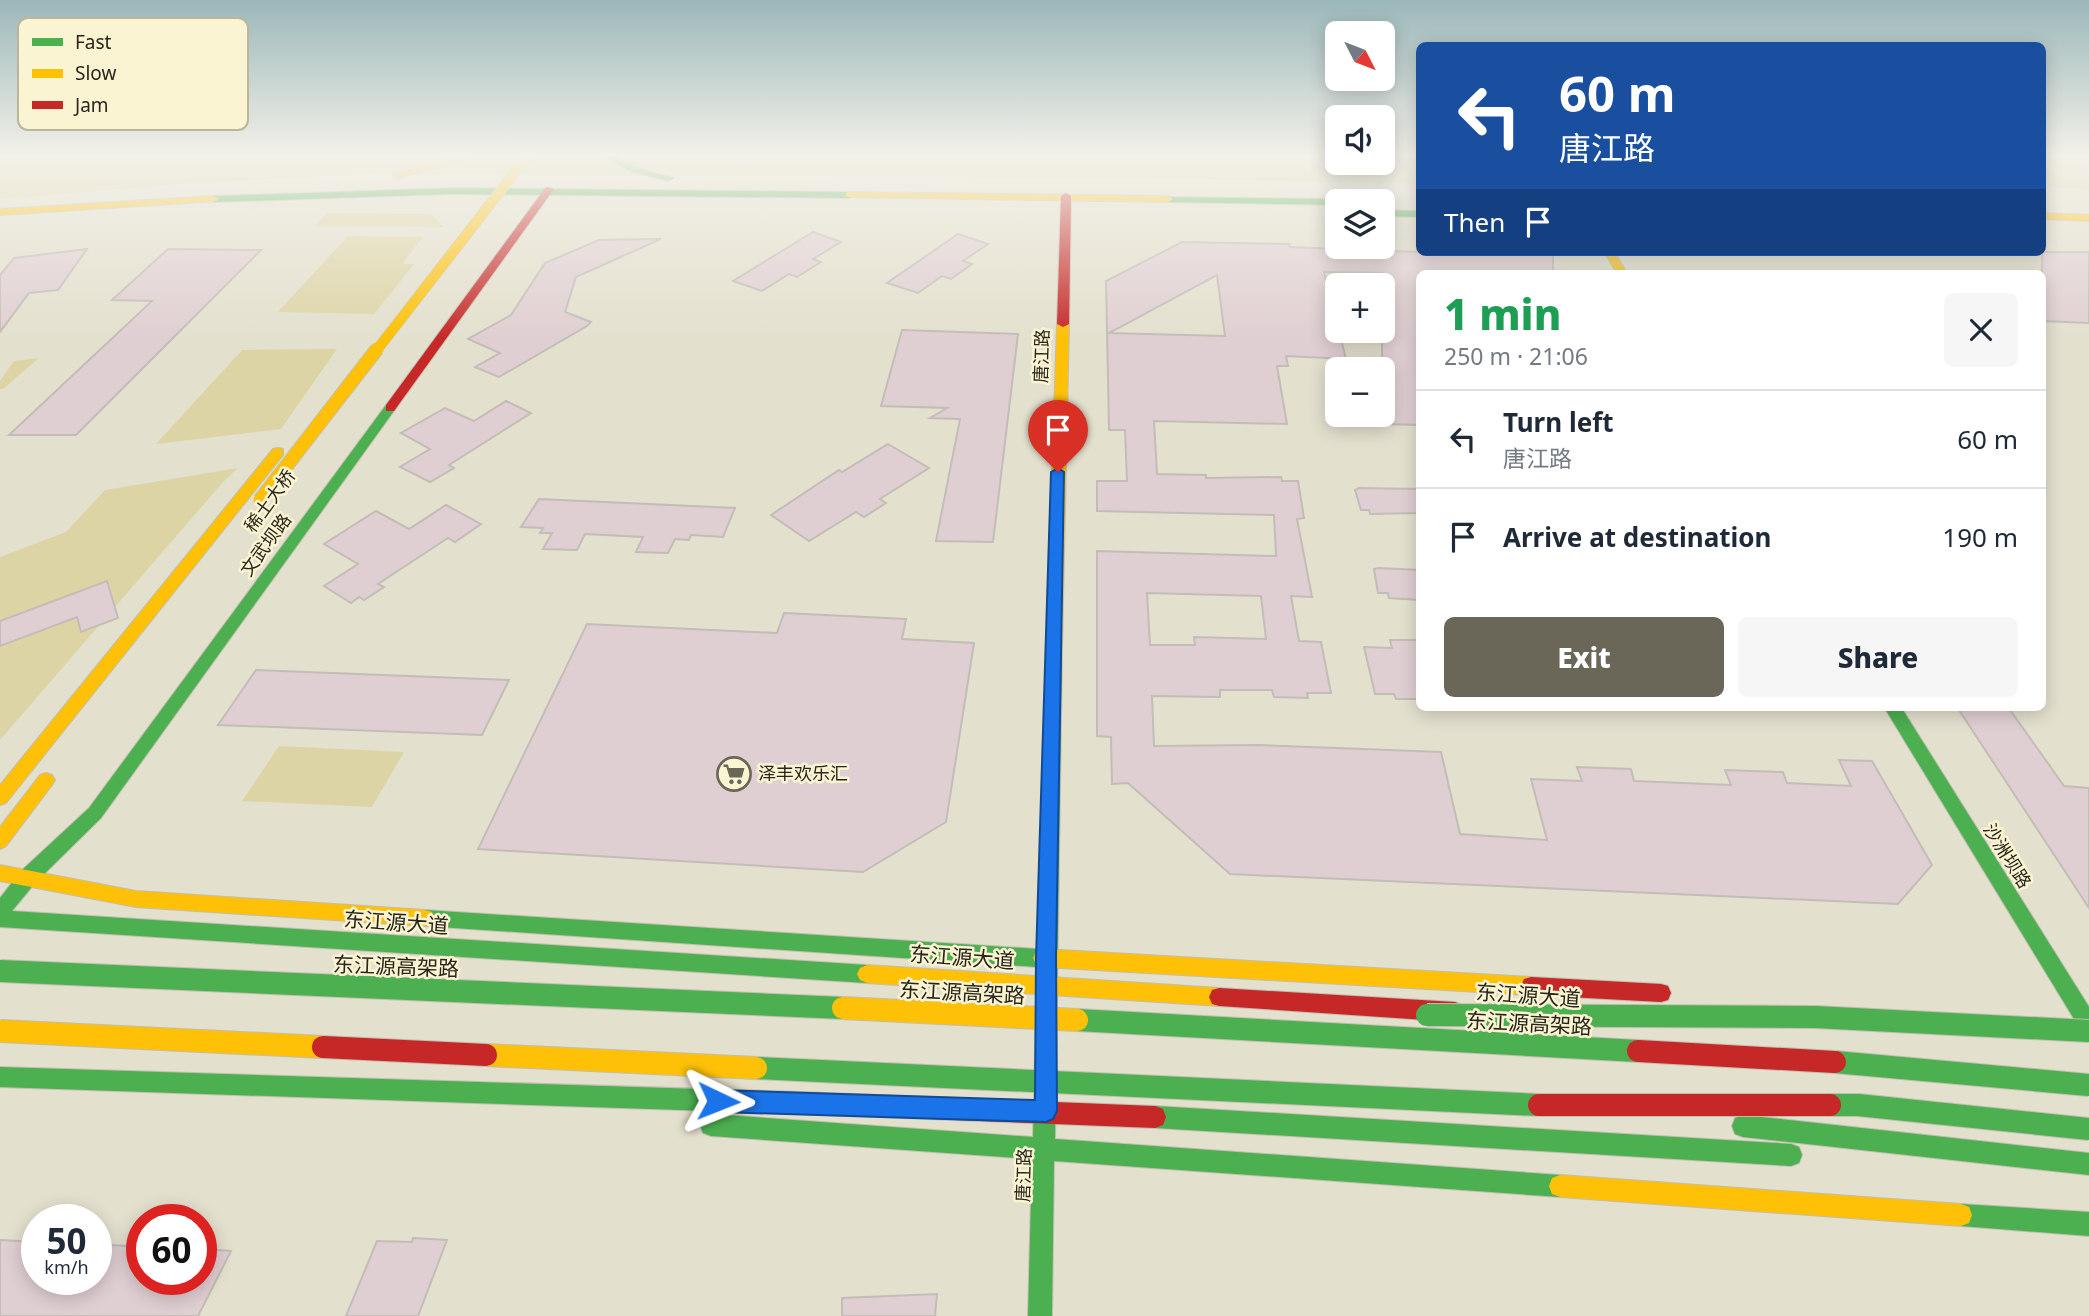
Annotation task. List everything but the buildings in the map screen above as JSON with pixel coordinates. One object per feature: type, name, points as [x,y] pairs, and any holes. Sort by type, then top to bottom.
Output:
[{"type":"main road","points":[[0,221],[91,215]]},
{"type":"main road","points":[[0,798],[466,215]]},
{"type":"main road","name":"稀土大桥","points":[[243,522],[480,215]]},
{"type":"main road","name":"文武坝路","points":[[0,912],[28,877],[95,813],[530,215]]},
{"type":"main road","name":"唐江路","points":[[1040,1316],[1046,1111],[1046,958],[1066,215]]},
{"type":"main road","points":[[2046,216],[2089,218]]},
{"type":"main road","name":"沙洲坝路","points":[[1894,711],[2088,1024]]},
{"type":"main road","points":[[0,841],[59,764]]},
{"type":"main road","points":[[28,877],[75,809]]},
{"type":"main road","points":[[0,873],[136,899],[1046,958],[1682,994]]},
{"type":"main road","name":"东江源大道","points":[[0,919],[1786,1034]]},
{"type":"main road","name":"东江源高架路","points":[[0,971],[892,1010],[1840,1062],[2089,1085]]},
{"type":"main road","points":[[1793,1000],[2088,1024]]},
{"type":"main road","points":[[892,1010],[1815,1017],[2088,1024]]},
{"type":"main road","points":[[0,1031],[1550,1106],[1858,1105],[2089,1129]]},
{"type":"main road","points":[[0,1077],[49,1081],[1046,1111],[1811,1156]]},
{"type":"main road","points":[[26,1094],[119,1085],[478,1109]]},
{"type":"main road","points":[[1550,1106],[1699,1121]]},
{"type":"main road","points":[[699,1124],[2089,1224]]},
{"type":"main road","points":[[1726,1124],[2089,1164]]},
{"type":"shaded area","points":[[325,215],[432,215],[443,227],[315,226]]},
{"type":"shaded area","points":[[348,236],[423,237],[402,264],[414,264],[374,314],[278,312]]},
{"type":"shaded area","points":[[337,349],[281,429],[156,444],[242,350]]},
{"type":"shaded area","points":[[39,358],[0,389],[0,381],[14,361]]},
{"type":"shaded area","points":[[238,468],[0,740],[0,557],[66,532],[105,490]]},
{"type":"shaded area","points":[[279,746],[404,752],[372,807],[242,801]]},
{"type":"traffic: fast","points":[[0,912],[28,877],[95,813],[390,408]]},
{"type":"traffic: fast","points":[[1040,1316],[1054,648]]},
{"type":"traffic: fast","points":[[1894,711],[2089,1025]]},
{"type":"traffic: fast","points":[[425,918],[1043,958]]},
{"type":"traffic: fast","points":[[0,919],[867,974]]},
{"type":"traffic: fast","points":[[0,971],[843,1008]]},
{"type":"traffic: fast","points":[[1427,1015],[1815,1017],[2089,1031]]},
{"type":"traffic: fast","points":[[1077,1020],[1638,1051]]},
{"type":"traffic: fast","points":[[1835,1062],[2089,1085]]},
{"type":"traffic: fast","points":[[756,1068],[1539,1105]]},
{"type":"traffic: fast","points":[[0,1077],[800,1103]]},
{"type":"traffic: fast","points":[[1830,1105],[1858,1105],[2089,1129]]},
{"type":"traffic: fast","points":[[1155,1117],[1791,1155]]},
{"type":"traffic: fast","points":[[711,1125],[1560,1186]]},
{"type":"traffic: fast","points":[[1743,1126],[2089,1164]]},
{"type":"traffic: fast","points":[[1961,1215],[2089,1224]]},
{"type":"traffic: slow","points":[[260,500],[481,215]]},
{"type":"traffic: slow","points":[[2046,216],[2089,218]]},
{"type":"traffic: slow","points":[[1611,256],[1620,270]]},
{"type":"traffic: slow","points":[[1054,648],[1063,324]]},
{"type":"traffic: slow","points":[[0,798],[278,452]]},
{"type":"traffic: slow","points":[[0,841],[46,780]]},
{"type":"traffic: slow","points":[[0,873],[136,899],[425,918]]},
{"type":"traffic: slow","points":[[1043,958],[1531,986]]},
{"type":"traffic: slow","points":[[867,974],[1219,997]]},
{"type":"traffic: slow","points":[[843,1008],[1077,1020]]},
{"type":"traffic: slow","points":[[0,1031],[323,1047]]},
{"type":"traffic: slow","points":[[486,1055],[756,1068]]},
{"type":"traffic: slow","points":[[1560,1186],[1961,1215]]},
{"type":"traffic: jam","points":[[390,408],[530,215]]},
{"type":"traffic: jam","points":[[1063,324],[1066,215]]},
{"type":"traffic: jam","points":[[1531,986],[1661,993]]},
{"type":"traffic: jam","points":[[1219,997],[1455,1012]]},
{"type":"traffic: jam","points":[[323,1047],[486,1055]]},
{"type":"traffic: jam","points":[[1638,1051],[1835,1062]]},
{"type":"traffic: jam","points":[[800,1103],[1155,1117]]},
{"type":"traffic: jam","points":[[1539,1105],[1830,1105]]},
{"type":"place","name":"泽丰欢乐汇","points":[[734,774]]},
{"type":"route","points":[[718,1101],[1046,1111],[1046,958],[1058,472]]}]
